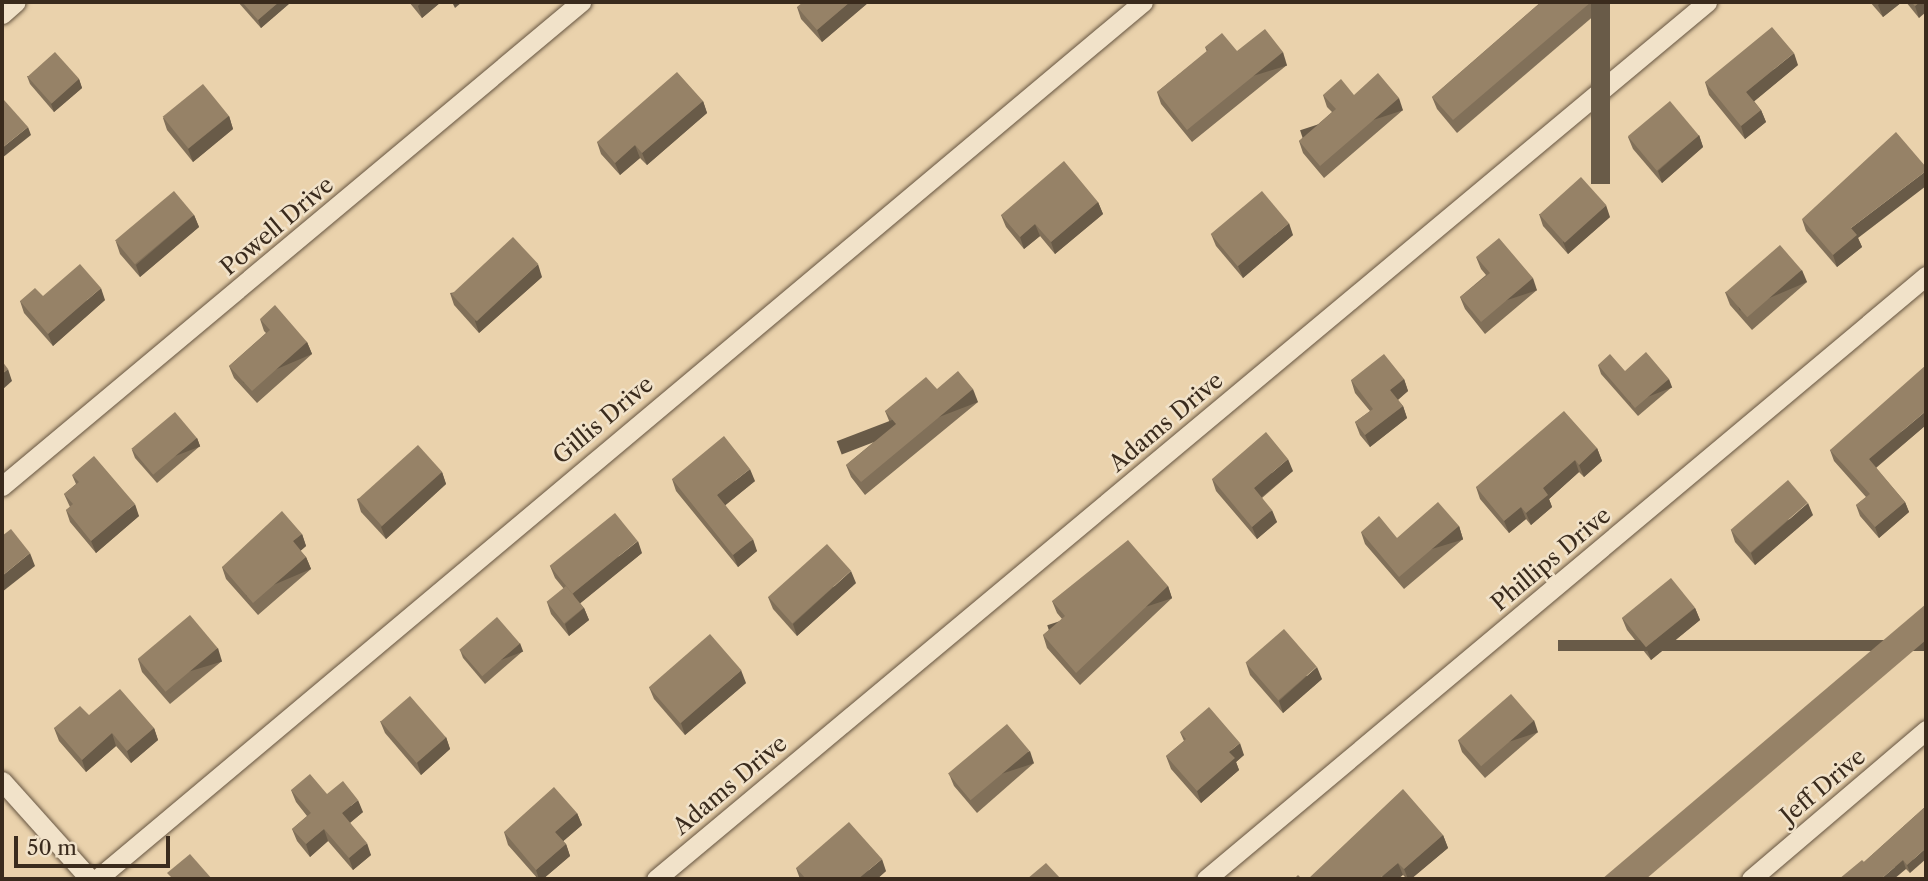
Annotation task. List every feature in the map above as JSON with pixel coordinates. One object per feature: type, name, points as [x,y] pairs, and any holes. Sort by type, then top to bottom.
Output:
[{"type":"street","points":[[2,14],[16,2]]},
{"type":"street","name":"Powell Drive","points":[[2,486],[581,2]]},
{"type":"street","name":"Gillis Drive","points":[[97,879],[1143,2]]},
{"type":"street","name":"Adams Drive","points":[[656,879],[1707,2]]},
{"type":"street","name":"Phillips Drive","points":[[1206,879],[1926,276]]},
{"type":"street","name":"Jeff Drive","points":[[1751,879],[1926,730]]},
{"type":"street","points":[[2,781],[90,879]]},
{"type":"building","points":[[242,2],[279,2],[258,20]]},
{"type":"building","points":[[803,2],[850,2],[817,30],[797,7]]},
{"type":"building","points":[[1541,2],[1591,2],[1453,120],[1432,97]]},
{"type":"building","points":[[1772,27],[1794,53],[1746,92],[1761,110],[1741,126],[1705,82]]},
{"type":"building","points":[[1265,29],[1283,52],[1187,130],[1157,92],[1208,50],[1205,47],[1222,33],[1237,51]]},
{"type":"building","points":[[55,52],[79,79],[52,104],[28,77]]},
{"type":"building","points":[[677,72],[703,101],[642,153],[635,145],[615,163],[597,142]]},
{"type":"building","points":[[1378,73],[1399,98],[1320,166],[1299,141],[1336,109],[1323,95],[1341,79],[1354,95]]},
{"type":"building","points":[[203,84],[229,116],[188,149],[163,117]]},
{"type":"building","points":[[4,100],[28,127],[2,148],[2,102]]},
{"type":"building","points":[[1670,101],[1699,135],[1657,171],[1628,136]]},
{"type":"building","points":[[1896,132],[1926,167],[1926,171],[1851,228],[1857,235],[1833,255],[1802,219]]},
{"type":"building","points":[[1064,161],[1098,202],[1051,242],[1035,224],[1020,237],[1001,215]]},
{"type":"building","points":[[1581,177],[1606,205],[1565,243],[1539,214]]},
{"type":"building","points":[[174,191],[194,215],[135,264],[115,240]]},
{"type":"building","points":[[1262,191],[1289,223],[1238,266],[1211,234]]},
{"type":"building","points":[[513,237],[538,264],[477,321],[452,294]]},
{"type":"building","points":[[1499,238],[1533,278],[1481,322],[1460,297],[1490,273],[1476,257]]},
{"type":"building","points":[[1780,245],[1802,270],[1747,317],[1726,292]]},
{"type":"building","points":[[80,264],[101,288],[48,334],[20,301],[35,288],[43,296]]},
{"type":"building","points":[[275,305],[307,342],[252,391],[229,366],[270,330],[260,319]]},
{"type":"building","points":[[1646,352],[1669,379],[1635,408],[1598,365],[1610,354],[1625,371]]},
{"type":"building","points":[[1384,354],[1404,379],[1390,390],[1403,406],[1365,435],[1355,422],[1373,409],[1351,380]]},
{"type":"building","points":[[2,361],[8,369],[2,374]]},
{"type":"building","points":[[1926,365],[1926,411],[1869,459],[1905,502],[1875,527],[1856,505],[1870,494],[1830,450]]},
{"type":"building","points":[[958,371],[973,389],[861,482],[846,465],[896,424],[885,411],[926,377],[937,389]]},
{"type":"building","points":[[1564,411],[1597,448],[1579,465],[1575,460],[1543,488],[1548,495],[1526,513],[1521,507],[1504,521],[1476,487]]},
{"type":"building","points":[[175,412],[197,438],[153,475],[131,449]]},
{"type":"building","points":[[1266,432],[1288,459],[1254,488],[1272,510],[1252,527],[1212,479]]},
{"type":"building","points":[[724,436],[750,469],[717,495],[753,539],[733,555],[672,479]]},
{"type":"building","points":[[418,445],[442,472],[382,526],[358,499]]},
{"type":"building","points":[[94,456],[135,504],[91,541],[66,510],[73,504],[64,494],[79,482],[72,475]]},
{"type":"building","points":[[1788,480],[1808,503],[1750,553],[1731,530]]},
{"type":"building","points":[[1438,502],[1459,526],[1399,577],[1361,532],[1379,516],[1397,538]]},
{"type":"building","points":[[282,511],[302,534],[293,541],[306,557],[253,603],[222,567]]},
{"type":"building","points":[[615,513],[638,541],[572,594],[550,566]]},
{"type":"building","points":[[11,529],[30,553],[2,576],[2,536]]},
{"type":"building","points":[[1128,540],[1168,586],[1076,673],[1043,635],[1065,616],[1052,601]]},
{"type":"building","points":[[827,544],[851,571],[792,624],[768,597]]},
{"type":"building","points":[[1671,578],[1695,608],[1646,647],[1622,618]]},
{"type":"building","points":[[566,586],[584,608],[564,623],[547,602]]},
{"type":"building","points":[[1926,604],[1926,640],[1646,879],[1602,879]]},
{"type":"building","points":[[190,615],[218,648],[166,692],[138,659]]},
{"type":"building","points":[[497,617],[520,643],[482,676],[459,650]]},
{"type":"building","points":[[1284,629],[1317,667],[1278,700],[1246,662]]},
{"type":"building","points":[[710,634],[741,670],[680,723],[649,687]]},
{"type":"building","points":[[120,689],[154,728],[127,751],[112,733],[82,760],[54,728],[80,706],[89,715]]},
{"type":"building","points":[[1511,694],[1534,720],[1481,766],[1458,740]]},
{"type":"building","points":[[410,696],[446,738],[417,763],[381,722]]},
{"type":"building","points":[[1209,707],[1240,743],[1229,752],[1235,758],[1197,791],[1166,756],[1186,739],[1180,732]]},
{"type":"building","points":[[1007,724],[1029,751],[971,800],[948,773]]},
{"type":"building","points":[[310,774],[327,794],[343,781],[358,800],[342,813],[367,843],[349,858],[324,829],[306,844],[292,829],[311,813],[291,790]]},
{"type":"building","points":[[554,787],[577,813],[555,832],[566,844],[536,870],[504,832]]},
{"type":"building","points":[[1403,789],[1443,835],[1404,869],[1398,863],[1379,879],[1308,879]]},
{"type":"building","points":[[1926,806],[1926,848],[1907,865],[1903,860],[1881,879],[1839,879],[1862,860],[1864,862]]},
{"type":"building","points":[[849,822],[882,859],[858,879],[806,879],[796,868]]},
{"type":"building","points":[[190,854],[212,879],[173,879],[167,873]]},
{"type":"building","points":[[1046,863],[1061,879],[1027,879]]}]
